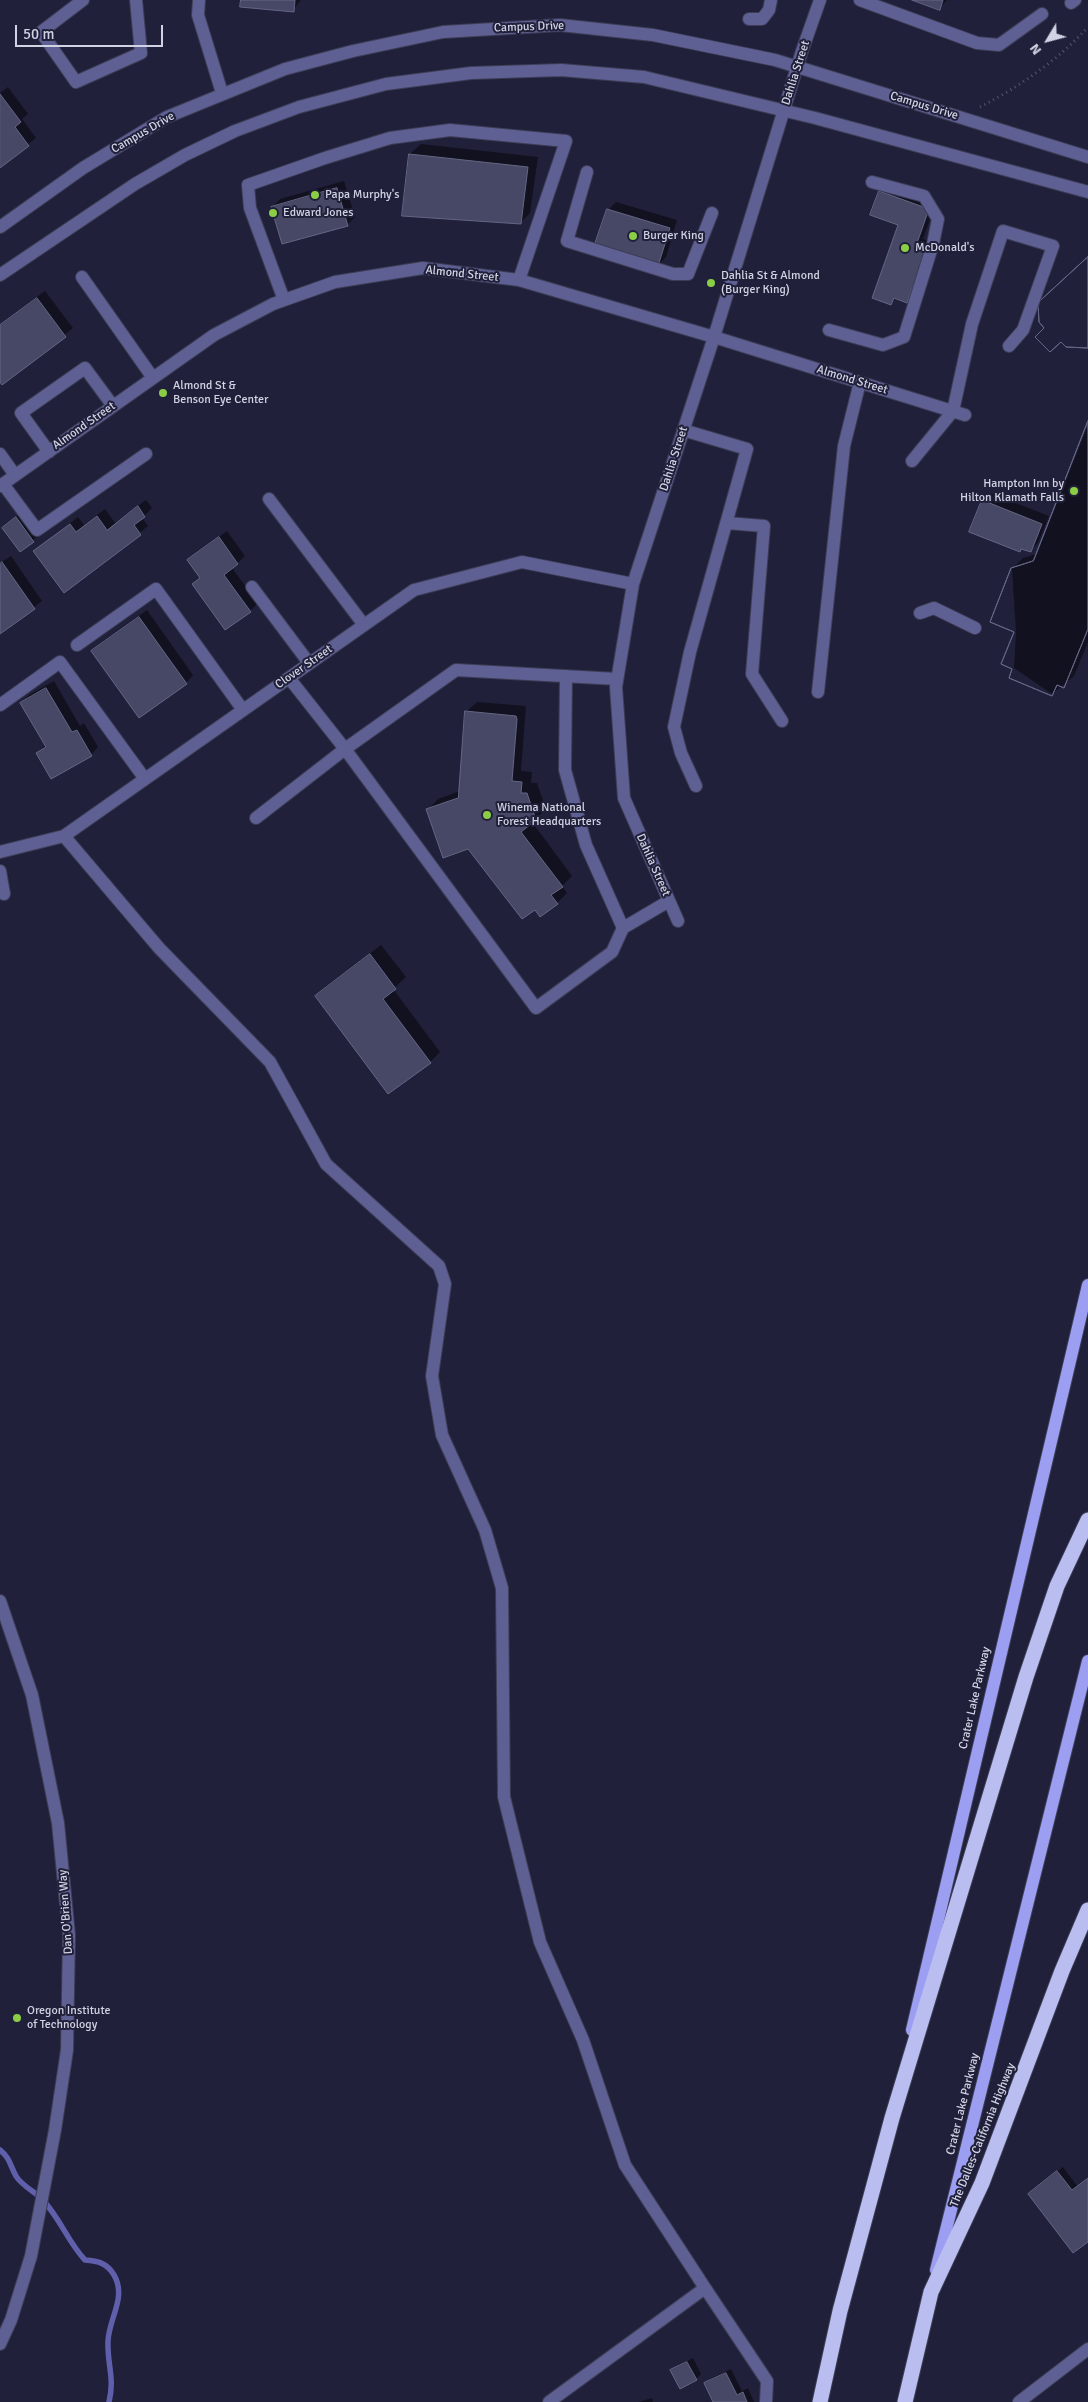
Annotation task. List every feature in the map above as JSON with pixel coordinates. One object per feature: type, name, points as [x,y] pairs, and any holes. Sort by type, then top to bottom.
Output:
[{"type":"highway","points":[[820,2402],[840,2311],[892,2118],[1026,1677],[1057,1586],[1088,1520]]},
{"type":"highway","name":"The Dalles-California Highway","points":[[905,2402],[931,2292],[982,2183],[1062,1971],[1088,1910]]},
{"type":"main road","name":"Crater Lake Parkway","points":[[892,2118],[997,1665],[1088,1285]]},
{"type":"main road","name":"Crater Lake Parkway","points":[[931,2292],[1088,1660]]},
{"type":"street","points":[[82,0],[41,32],[76,82],[141,53],[136,0]]},
{"type":"street","points":[[199,0],[198,15],[222,94]]},
{"type":"street","points":[[749,19],[762,18],[769,10],[771,0]]},
{"type":"street","name":"Dahlia Street","points":[[678,922],[624,798],[617,679],[633,584],[714,337],[820,0]]},
{"type":"street","points":[[860,0],[977,43],[990,46],[999,45],[1042,14]]},
{"type":"street","name":"Campus Drive","points":[[0,227],[83,168],[158,122],[285,69],[353,51],[443,32],[560,25],[653,35],[776,60],[1088,157]]},
{"type":"street","points":[[0,275],[134,184],[186,155],[235,131],[299,107],[386,84],[470,73],[561,70],[644,77],[784,110],[1088,192]]},
{"type":"street","points":[[284,300],[250,208],[248,185],[390,138],[450,130],[566,141],[519,280]]},
{"type":"street","points":[[587,172],[568,241],[673,274],[688,274],[712,213]]},
{"type":"street","points":[[829,330],[883,345],[904,338],[932,244],[938,219],[924,196],[872,182]]},
{"type":"street","points":[[912,461],[959,413],[972,324],[1004,231],[1053,246],[1023,330],[1009,346]]},
{"type":"street","name":"Almond Street","points":[[1,485],[214,335],[284,300],[335,282],[423,268],[519,280],[714,337],[959,413]]},
{"type":"street","points":[[82,277],[153,378]]},
{"type":"street","points":[[49,452],[21,413],[85,368],[113,406]]},
{"type":"street","points":[[818,692],[844,446],[860,382]]},
{"type":"street","points":[[683,430],[747,449],[690,652],[674,727],[681,753],[696,786]]},
{"type":"street","points":[[0,454],[15,476]]},
{"type":"street","points":[[1,485],[37,530],[146,454]]},
{"type":"street","points":[[269,499],[364,625]]},
{"type":"street","points":[[727,523],[764,526],[752,674],[782,721]]},
{"type":"street","name":"Clover Street","points":[[0,852],[64,836],[414,590],[522,562],[633,584]]},
{"type":"street","points":[[252,587],[309,663]]},
{"type":"street","points":[[77,645],[156,589],[243,710]]},
{"type":"street","points":[[920,613],[934,608],[975,628]]},
{"type":"street","points":[[0,705],[60,662],[145,779]]},
{"type":"street","points":[[256,818],[345,749],[456,670],[617,679]]},
{"type":"street","points":[[566,676],[565,770],[586,845],[623,928]]},
{"type":"street","points":[[289,678],[345,749],[536,1008],[612,952],[623,928],[670,901]]},
{"type":"street","points":[[64,836],[159,948],[270,1062],[326,1164],[439,1266],[444,1284],[432,1376],[442,1435],[485,1530],[502,1588],[504,1797],[540,1942],[583,2040],[625,2165],[767,2381],[766,2402]]},
{"type":"street","points":[[0,871],[4,894]]},
{"type":"street","name":"Dan O'Brien Way","points":[[0,1601],[32,1695],[58,1823],[69,1934],[67,2050],[55,2130],[31,2256],[11,2320],[0,2344]]},
{"type":"street","points":[[549,2402],[705,2288]]},
{"type":"street","points":[[1018,2402],[1088,2349]]},
{"type":"path","points":[[980,107],[1031,77],[1088,27]]},
{"type":"building","points":[[241,0],[295,0],[294,12],[240,7]]},
{"type":"building","points":[[912,0],[943,0],[940,10]]},
{"type":"building","points":[[0,94],[21,122],[15,127],[29,146],[0,168]]},
{"type":"building","points":[[409,154],[528,167],[521,224],[402,216]]},
{"type":"building","points":[[337,188],[348,226],[282,244],[271,207]]},
{"type":"building","name":"McDonald's","points":[[879,191],[929,209],[916,246],[926,250],[907,303],[894,298],[891,305],[872,298],[898,225],[870,215]]},
{"type":"building","name":"Burger King","points":[[607,209],[670,228],[658,266],[595,244]]},
{"type":"building","points":[[1088,257],[1088,348],[1066,347],[1061,342],[1050,352],[1035,337],[1044,328],[1039,322],[1038,303]]},
{"type":"building","points":[[1088,257],[1088,348],[1066,347],[1061,342],[1050,352],[1035,337],[1044,328],[1039,322],[1038,303]]},
{"type":"building","points":[[37,298],[66,337],[2,385],[0,382],[0,325]]},
{"type":"building","name":"Hampton Inn by Hilton Klamath Falls","points":[[1088,421],[1088,629],[1064,688],[1057,685],[1052,696],[1009,678],[1012,669],[1001,664],[1014,632],[990,622],[1011,568],[1033,561]]},
{"type":"building","name":"Hampton Inn by Hilton Klamath Falls","points":[[1088,421],[1088,629],[1064,688],[1057,685],[1052,696],[1009,678],[1012,669],[1001,664],[1014,632],[990,622],[1011,568],[1033,561]]},
{"type":"building","points":[[982,500],[1042,524],[1031,552],[1021,549],[1020,552],[969,532]]},
{"type":"building","points":[[138,506],[145,517],[134,525],[141,535],[64,593],[33,551],[70,524],[76,532],[97,516],[107,530]]},
{"type":"building","points":[[16,517],[34,542],[20,552],[2,528]]},
{"type":"building","points":[[219,537],[238,564],[224,575],[251,612],[225,630],[192,584],[200,578],[187,560]]},
{"type":"building","points":[[2,562],[35,609],[0,634],[0,564]]},
{"type":"building","points":[[139,617],[187,684],[139,718],[91,651]]},
{"type":"building","points":[[46,688],[72,732],[77,730],[92,756],[51,779],[36,753],[46,747],[20,703]]},
{"type":"building","points":[[465,711],[516,716],[512,781],[522,782],[521,793],[527,793],[536,820],[521,832],[563,887],[551,895],[558,904],[540,917],[535,910],[522,919],[468,849],[443,858],[426,809],[458,798]]},
{"type":"building","points":[[370,954],[396,989],[383,999],[431,1063],[388,1094],[315,996]]},
{"type":"building","points":[[1057,2171],[1072,2190],[1088,2178],[1088,2242],[1073,2253],[1028,2194]]},
{"type":"building","points":[[687,2362],[697,2380],[680,2389],[670,2370]]},
{"type":"building","points":[[726,2373],[737,2395],[743,2392],[747,2402],[713,2402],[704,2383]]},
{"type":"waterway","points":[[0,2150],[4,2153],[18,2179],[48,2206],[85,2260],[102,2263],[114,2275],[118,2283],[118,2299],[108,2341],[111,2378],[109,2402]]},
{"type":"place","name":"Papa Murphy's","points":[[315,195]]},
{"type":"place","name":"Edward Jones","points":[[273,213]]},
{"type":"place","name":"Burger King","points":[[633,236]]},
{"type":"place","name":"McDonald's","points":[[905,248]]},
{"type":"place","name":"Dahlia St & Almond (Burger King)","points":[[711,283]]},
{"type":"place","name":"Almond St & Benson Eye Center","points":[[163,393]]},
{"type":"place","name":"Hampton Inn by Hilton Klamath Falls","points":[[1074,491]]},
{"type":"place","name":"Winema National Forest Headquarters","points":[[487,815]]},
{"type":"place","name":"Oregon Institute of Technology","points":[[17,2018]]}]
